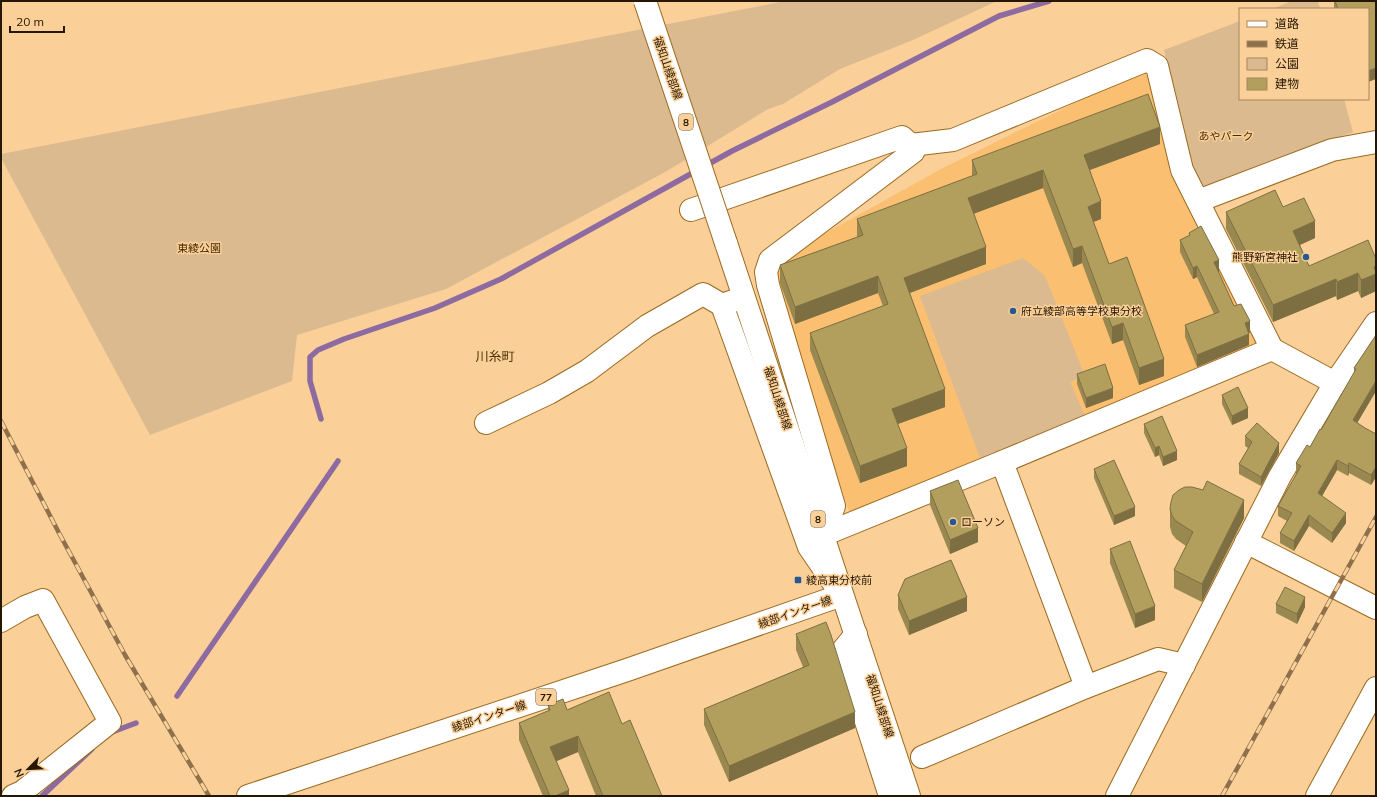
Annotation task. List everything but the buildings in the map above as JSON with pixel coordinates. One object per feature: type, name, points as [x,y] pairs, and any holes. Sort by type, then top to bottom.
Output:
[{"type":"street","name":"福知山綾部線","points":[[645,1],[909,796]]},
{"type":"street","points":[[911,145],[954,140],[1147,60],[1157,66],[1182,170],[1272,349],[1335,383]]},
{"type":"street","points":[[691,210],[902,137],[911,145],[912,152],[770,260],[766,272],[764,286],[834,506],[823,535]]},
{"type":"street","points":[[1198,201],[1332,150],[1376,142]]},
{"type":"street","points":[[486,423],[549,393],[587,371],[647,326],[703,294],[728,303],[809,547],[842,595]]},
{"type":"street","points":[[1117,796],[1280,476],[1335,383],[1376,323]]},
{"type":"street","points":[[823,535],[1272,349]]},
{"type":"street","points":[[1002,462],[1086,687]]},
{"type":"street","points":[[1246,542],[1376,608]]},
{"type":"street","name":"綾部インター線","points":[[248,796],[627,670],[842,595]]},
{"type":"street","points":[[1,621],[25,607],[43,600],[110,722],[22,792],[13,796]]},
{"type":"street","points":[[856,634],[842,650],[890,796]]},
{"type":"street","points":[[922,757],[1086,687],[1158,659],[1184,665]]},
{"type":"street","points":[[1317,796],[1376,688]]},
{"type":"shaded area","name":"府立綾部高等学校東分校","points":[[1140,71],[1149,72],[1182,194],[1187,206],[1197,214],[1258,343],[861,512],[849,511],[791,341],[774,282],[780,263],[790,253],[941,169]]},
{"type":"green space","name":"東綾公園","points":[[786,1],[997,1],[913,40],[840,69],[783,104],[768,109],[667,171],[446,289],[297,335],[292,381],[150,435],[1,158],[1,154]]},
{"type":"green space","points":[[1292,1],[1318,1],[1320,8],[1274,8]]},
{"type":"green space","name":"あやパーク","points":[[1239,21],[1239,100],[1344,100],[1353,132],[1204,186],[1190,165],[1164,50]]},
{"type":"green space","points":[[1023,258],[1045,276],[1085,376],[1070,382],[1085,416],[980,458],[920,296]]},
{"type":"waterway","points":[[705,166],[999,16],[1049,1]]},
{"type":"waterway","points":[[321,419],[310,381],[310,357],[318,350],[344,339],[435,308],[501,279],[696,171]]},
{"type":"waterway","points":[[177,696],[338,461]]},
{"type":"waterway","points":[[112,732],[136,723]]},
{"type":"waterway","points":[[42,796],[92,749]]},
{"type":"railway","points":[[1,421],[125,655],[209,796]]},
{"type":"railway","points":[[1222,796],[1376,517]]},
{"type":"place","name":"熊野新宮神社","points":[[1306,257]]},
{"type":"place","name":"府立綾部高等学校東分校","points":[[1013,311]]},
{"type":"place","name":"ローソン","points":[[953,522]]},
{"type":"place","name":"綾高東分校前","points":[[798,580]]},
{"type":"district","name":"川糸町","points":[[495,356]]}]
